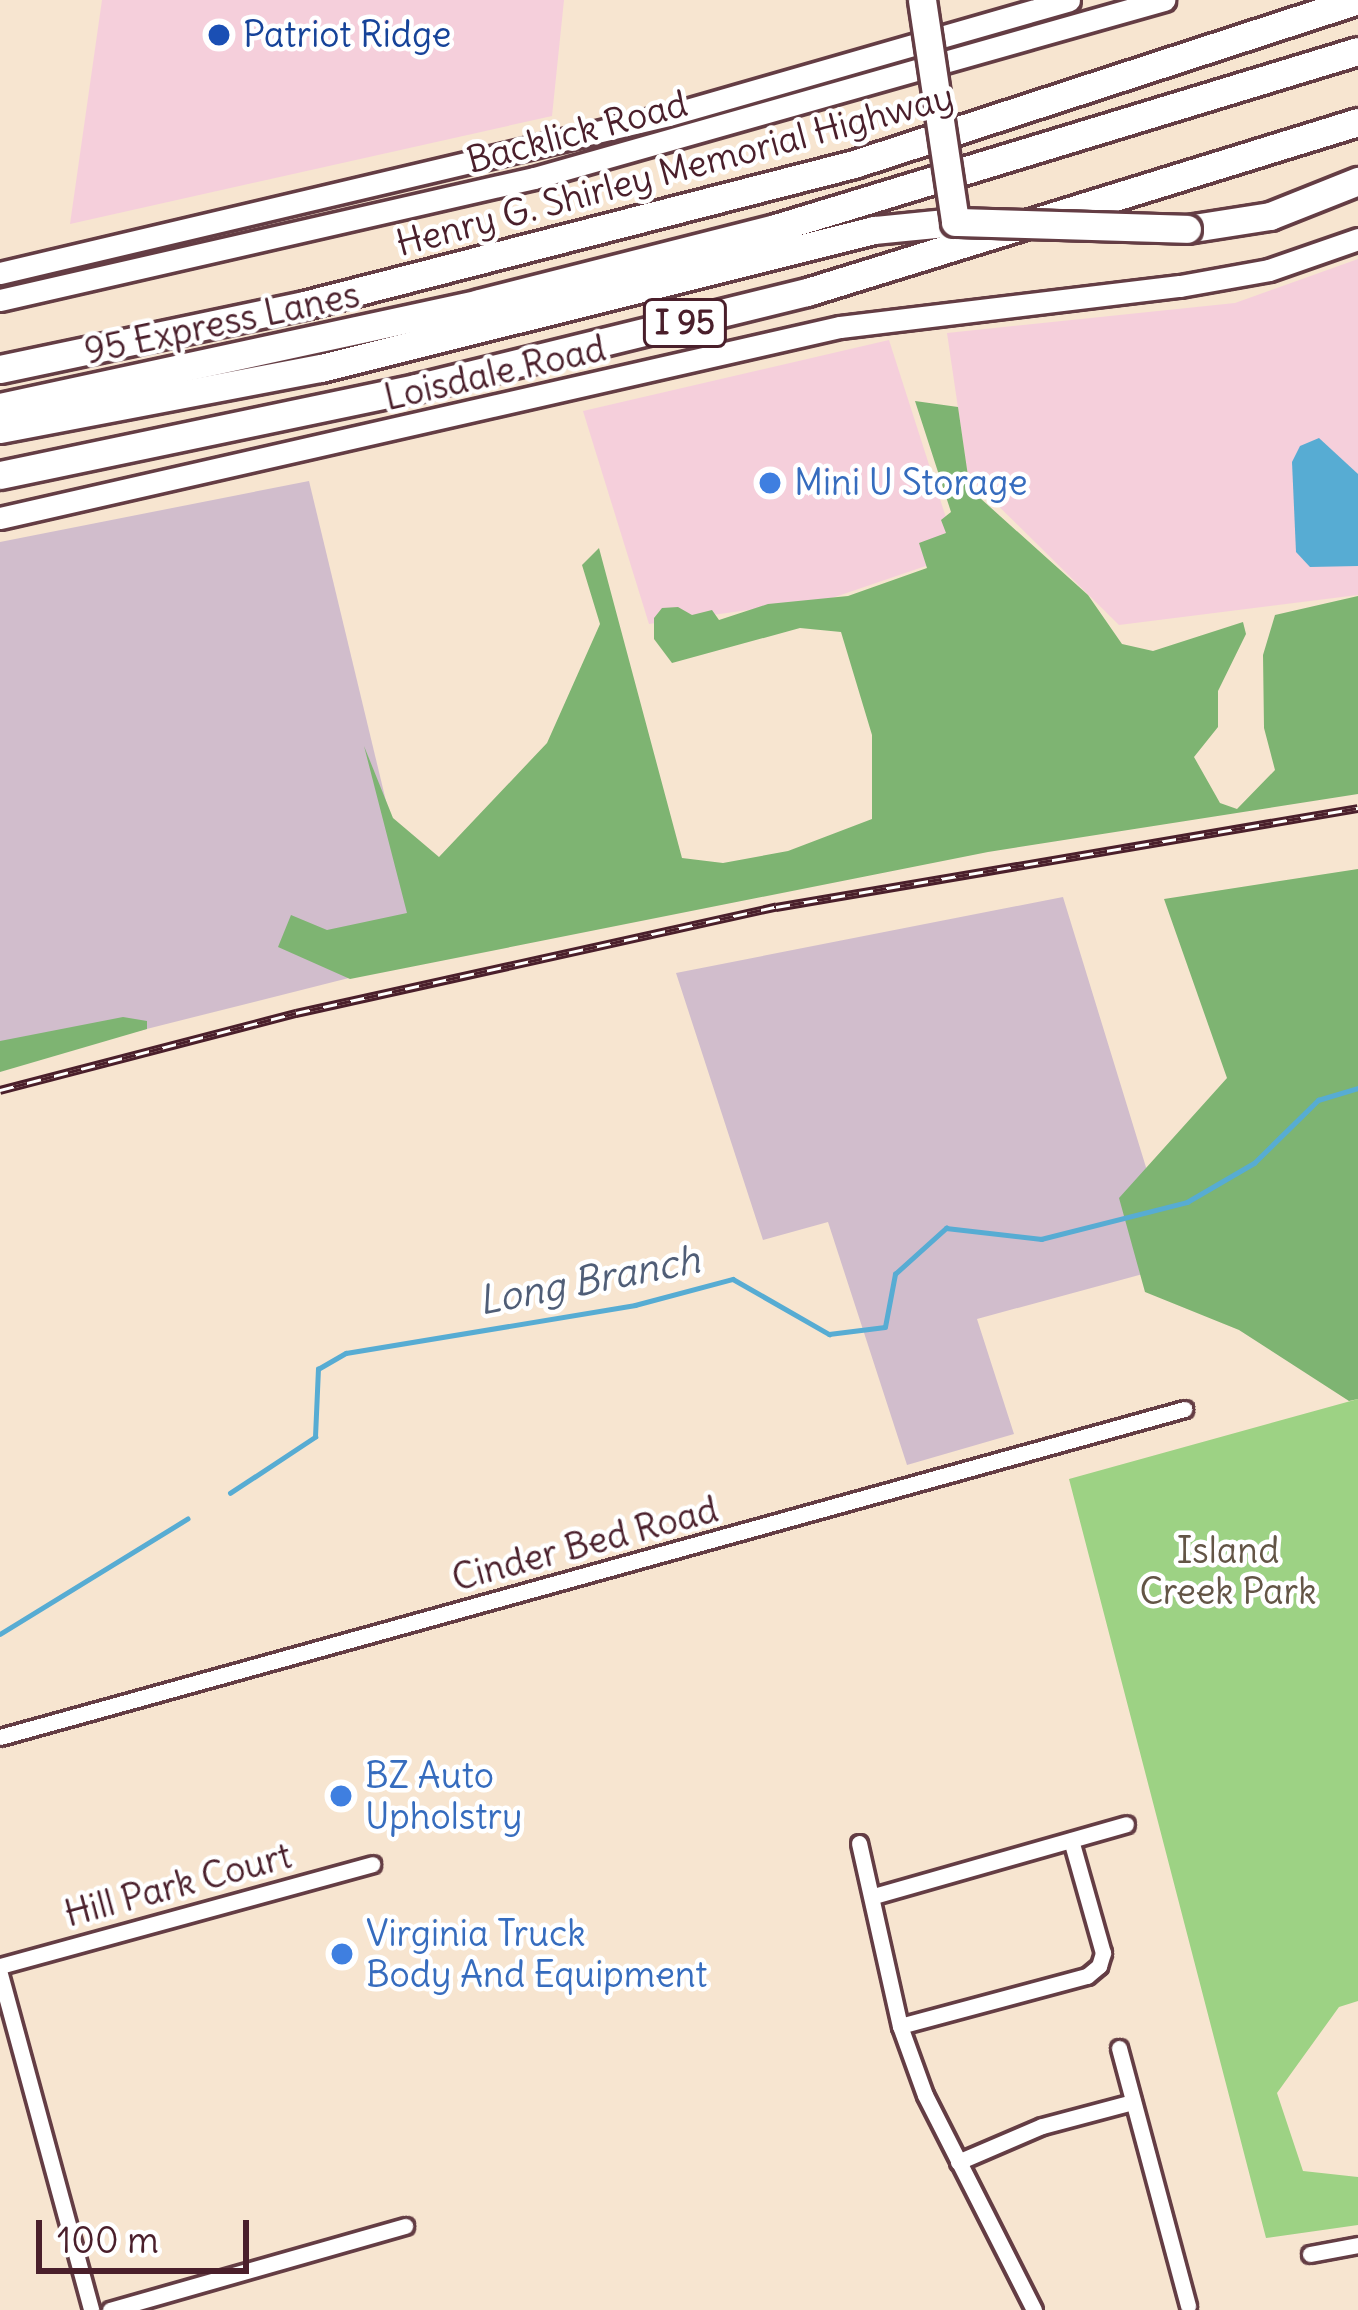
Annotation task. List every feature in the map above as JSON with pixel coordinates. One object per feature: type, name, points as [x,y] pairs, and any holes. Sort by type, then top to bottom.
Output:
[{"type":"highway","points":[[922,0],[956,222]]},
{"type":"highway","name":"Henry G. Shirley Memorial Highway","points":[[0,369],[304,305],[854,164],[1358,0]]},
{"type":"highway","name":"95 Express Lanes","points":[[0,407],[479,303],[772,229],[1358,51]]},
{"type":"highway","name":"I 95","points":[[0,475],[416,388],[807,292],[1358,122]]},
{"type":"highway","points":[[0,429],[342,363],[874,230],[956,222],[1186,229],[1270,216],[1358,181]]},
{"type":"highway","points":[[0,359],[82,352]]},
{"type":"main road","name":"Backlick Road","points":[[0,273],[669,115],[1069,0]]},
{"type":"main road","name":"Backlick Road","points":[[0,300],[555,173],[1164,0]]},
{"type":"main road","name":"Loisdale Road","points":[[0,518],[840,327],[1180,286],[1269,270],[1358,239]]},
{"type":"street","name":"Cinder Bed Road","points":[[0,1737],[1184,1409]]},
{"type":"street","points":[[874,1896],[1126,1824]]},
{"type":"street","points":[[899,2026],[1087,1976],[1099,1966],[1102,1953],[1071,1840]]},
{"type":"street","points":[[859,1843],[899,2026],[958,2162],[1034,2310]]},
{"type":"street","name":"Hill Park Court","points":[[0,1970],[372,1864]]},
{"type":"street","points":[[0,1970],[91,2310]]},
{"type":"street","points":[[1119,2048],[1188,2306]]},
{"type":"street","points":[[958,2162],[1042,2126],[1133,2102]]},
{"type":"street","points":[[110,2310],[405,2226]]},
{"type":"street","points":[[1310,2254],[1358,2245]]},
{"type":"shaded area","name":"Patriot Ridge","points":[[102,0],[564,0],[552,116],[70,224]]},
{"type":"shaded area","points":[[1358,259],[1358,595],[1119,625],[968,476],[947,333],[1235,303]]},
{"type":"shaded area","name":"Mini U Storage","points":[[889,340],[958,555],[832,598],[649,624],[583,411]]},
{"type":"shaded area","points":[[309,481],[424,959],[0,1066],[0,542]]},
{"type":"shaded area","points":[[1063,897],[1176,1265],[977,1319],[1014,1434],[907,1465],[828,1222],[763,1240],[676,973]]},
{"type":"green space","points":[[915,401],[958,407],[968,476],[980,498],[1088,595],[1122,644],[1153,651],[1243,622],[1246,634],[1218,691],[1218,727],[1194,757],[1220,803],[1237,809],[1275,770],[1264,728],[1263,655],[1275,615],[1358,596],[1358,794],[988,852],[350,979],[278,947],[291,915],[327,930],[407,913],[364,746],[393,818],[439,857],[547,743],[600,624],[582,565],[599,548],[682,858],[723,863],[788,851],[872,819],[872,735],[841,632],[800,628],[672,663],[654,639],[654,618],[662,608],[678,607],[692,615],[712,610],[719,620],[768,604],[848,596],[927,568],[919,543],[946,533],[941,520],[951,512]]},
{"type":"green space","points":[[1358,869],[1358,1399],[1349,1401],[1239,1330],[1145,1292],[1119,1198],[1227,1078],[1164,899]]},
{"type":"green space","points":[[123,1017],[147,1021],[147,1029],[0,1072],[0,1041]]},
{"type":"green space","name":"Island Creek Park","points":[[1358,1399],[1358,2001],[1339,2007],[1277,2093],[1303,2171],[1358,2177],[1358,2225],[1266,2238],[1069,1479]]},
{"type":"water","points":[[1319,438],[1358,474],[1358,566],[1310,567],[1296,552],[1292,462],[1300,446]]},
{"type":"waterway","name":"Long Branch","points":[[230,1493],[315,1437],[318,1369],[346,1353],[635,1305],[733,1279],[829,1334],[885,1327],[895,1274],[946,1228],[1041,1239],[1187,1202],[1254,1163],[1318,1100],[1358,1088]]},
{"type":"waterway","name":"Long Branch","points":[[0,1634],[187,1519]]},
{"type":"railway","points":[[0,1090],[296,1013],[776,907],[1358,808]]},
{"type":"place","name":"Patriot Ridge","points":[[219,35]]},
{"type":"place","name":"Mini U Storage","points":[[770,483]]},
{"type":"place","name":"BZ Auto Upholstry","points":[[341,1796]]},
{"type":"place","name":"Virginia Truck Body And Equipment","points":[[342,1954]]}]
